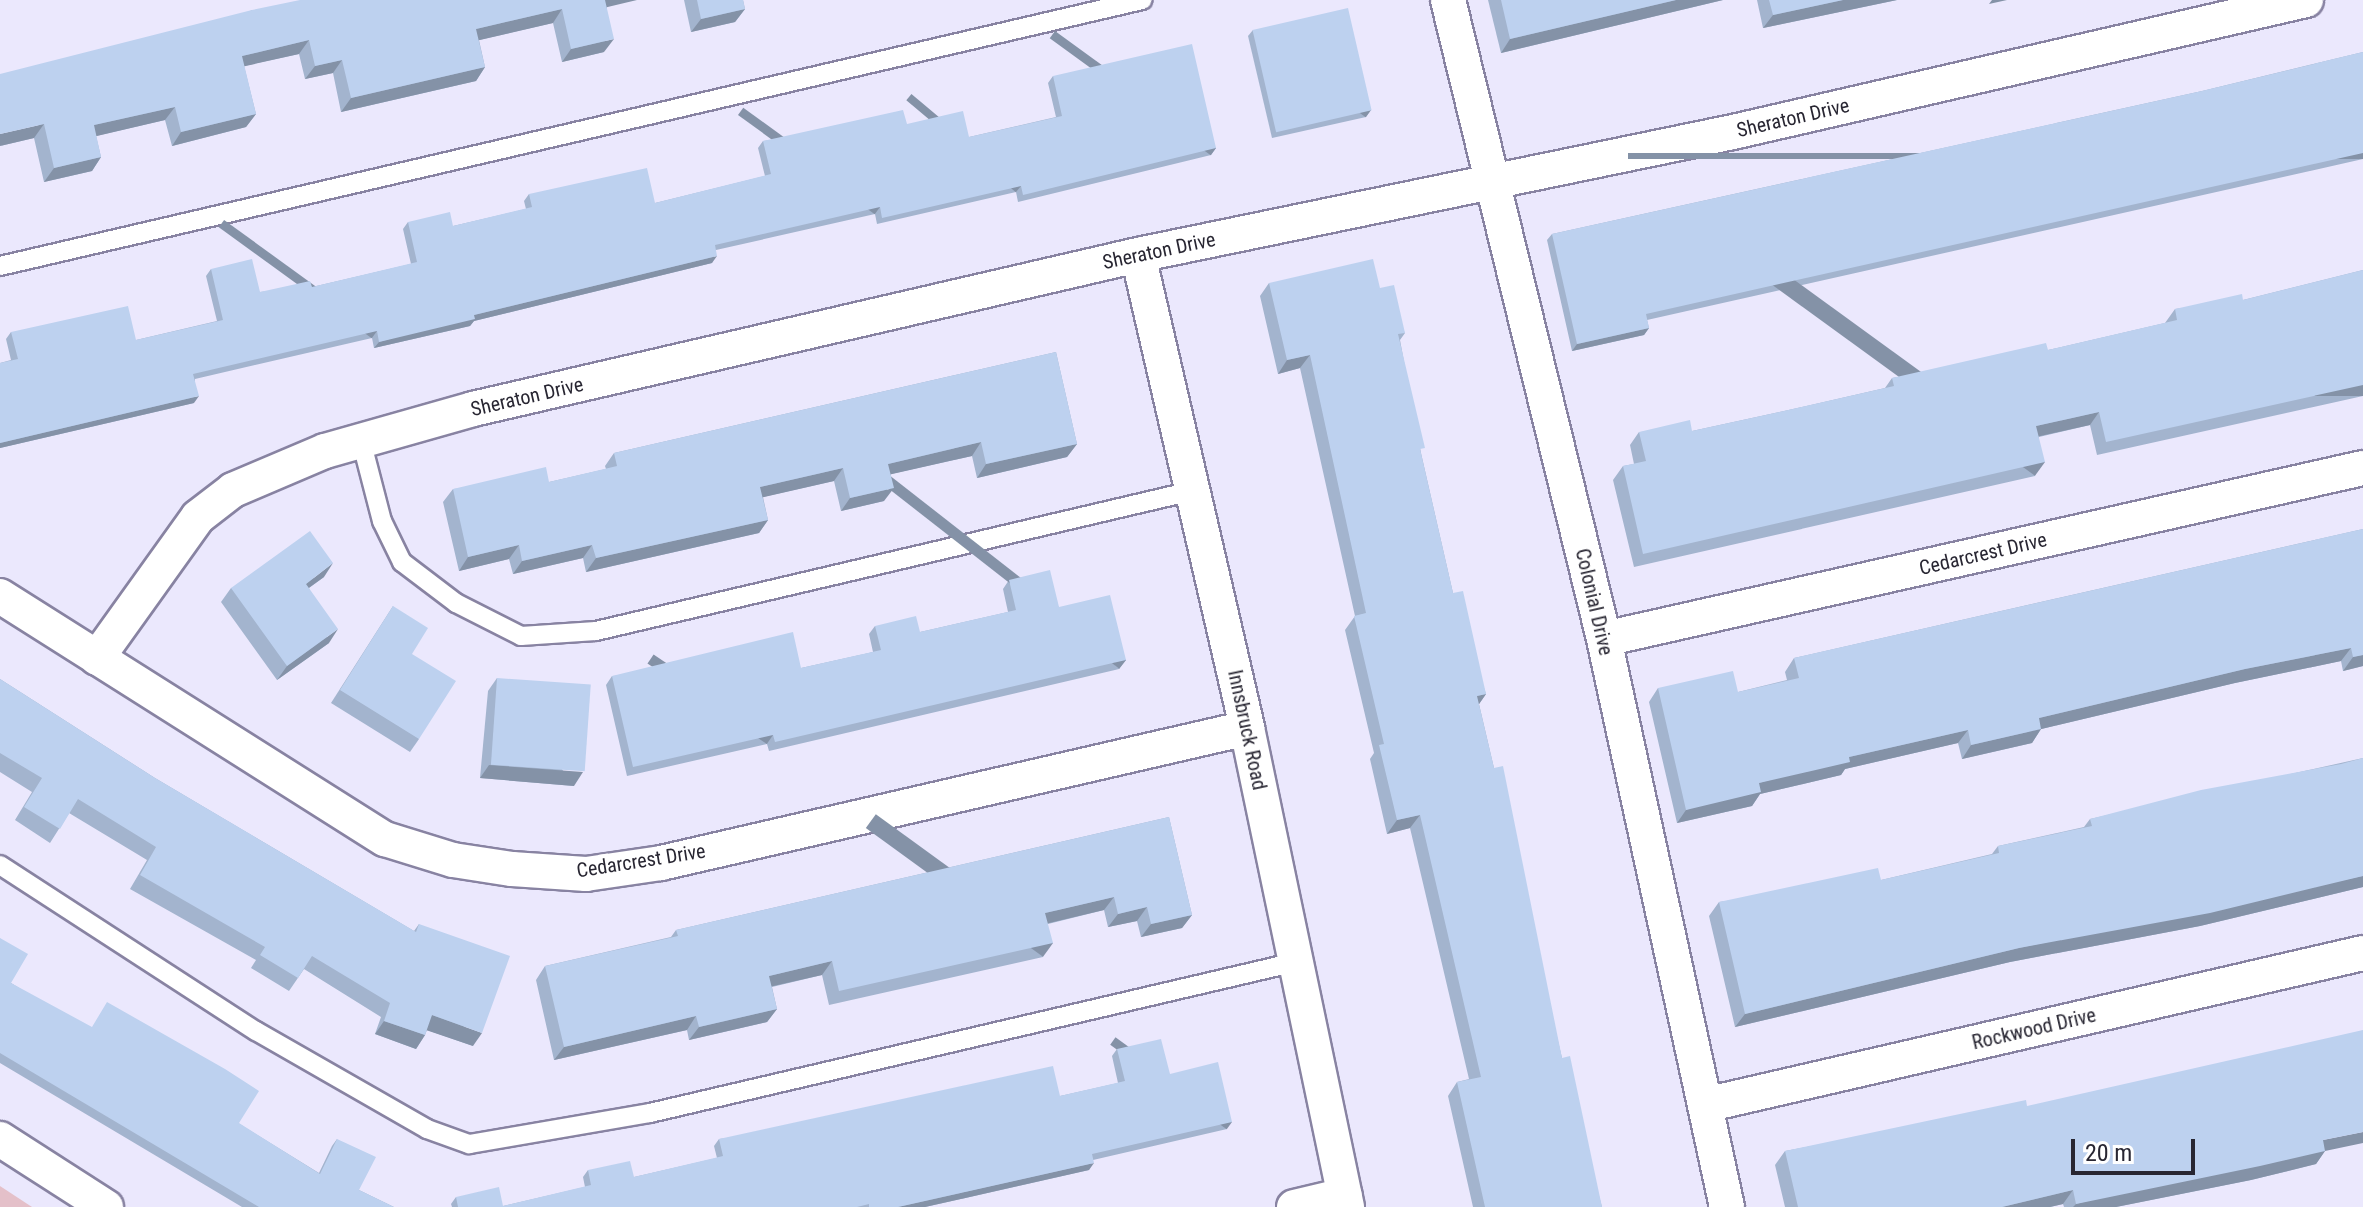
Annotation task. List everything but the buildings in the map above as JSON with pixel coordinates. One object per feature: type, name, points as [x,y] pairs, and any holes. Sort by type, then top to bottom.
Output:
[{"type":"street","name":"Colonial Drive","points":[[1448,0],[1604,639],[1727,1207]]},
{"type":"street","name":"Sheraton Drive","points":[[97,658],[198,517],[233,490],[277,467],[361,440],[473,409],[1138,255],[1733,132],[2306,0]]},
{"type":"street","name":"Innsbruck Road","points":[[1138,255],[1247,728],[1346,1201]]},
{"type":"street","name":"Cedarcrest Drive","points":[[1604,639],[2363,468]]},
{"type":"street","name":"Cedarcrest Drive","points":[[0,596],[385,839],[453,860],[586,874],[661,863],[1247,728]]},
{"type":"street","name":"Rockwood Drive","points":[[1705,1105],[2363,953]]},
{"type":"street","points":[[0,1139],[106,1207]]},
{"type":"street","points":[[1294,1207],[1346,1201]]},
{"type":"lane","points":[[0,266],[1142,0]]},
{"type":"lane","points":[[361,440],[382,521],[402,562],[456,603],[521,636],[596,631],[1192,491]]},
{"type":"lane","points":[[0,865],[256,1031],[427,1129],[469,1144],[650,1113],[1296,962]]},
{"type":"shaded area","points":[[0,1186],[32,1207],[0,1207]]}]
